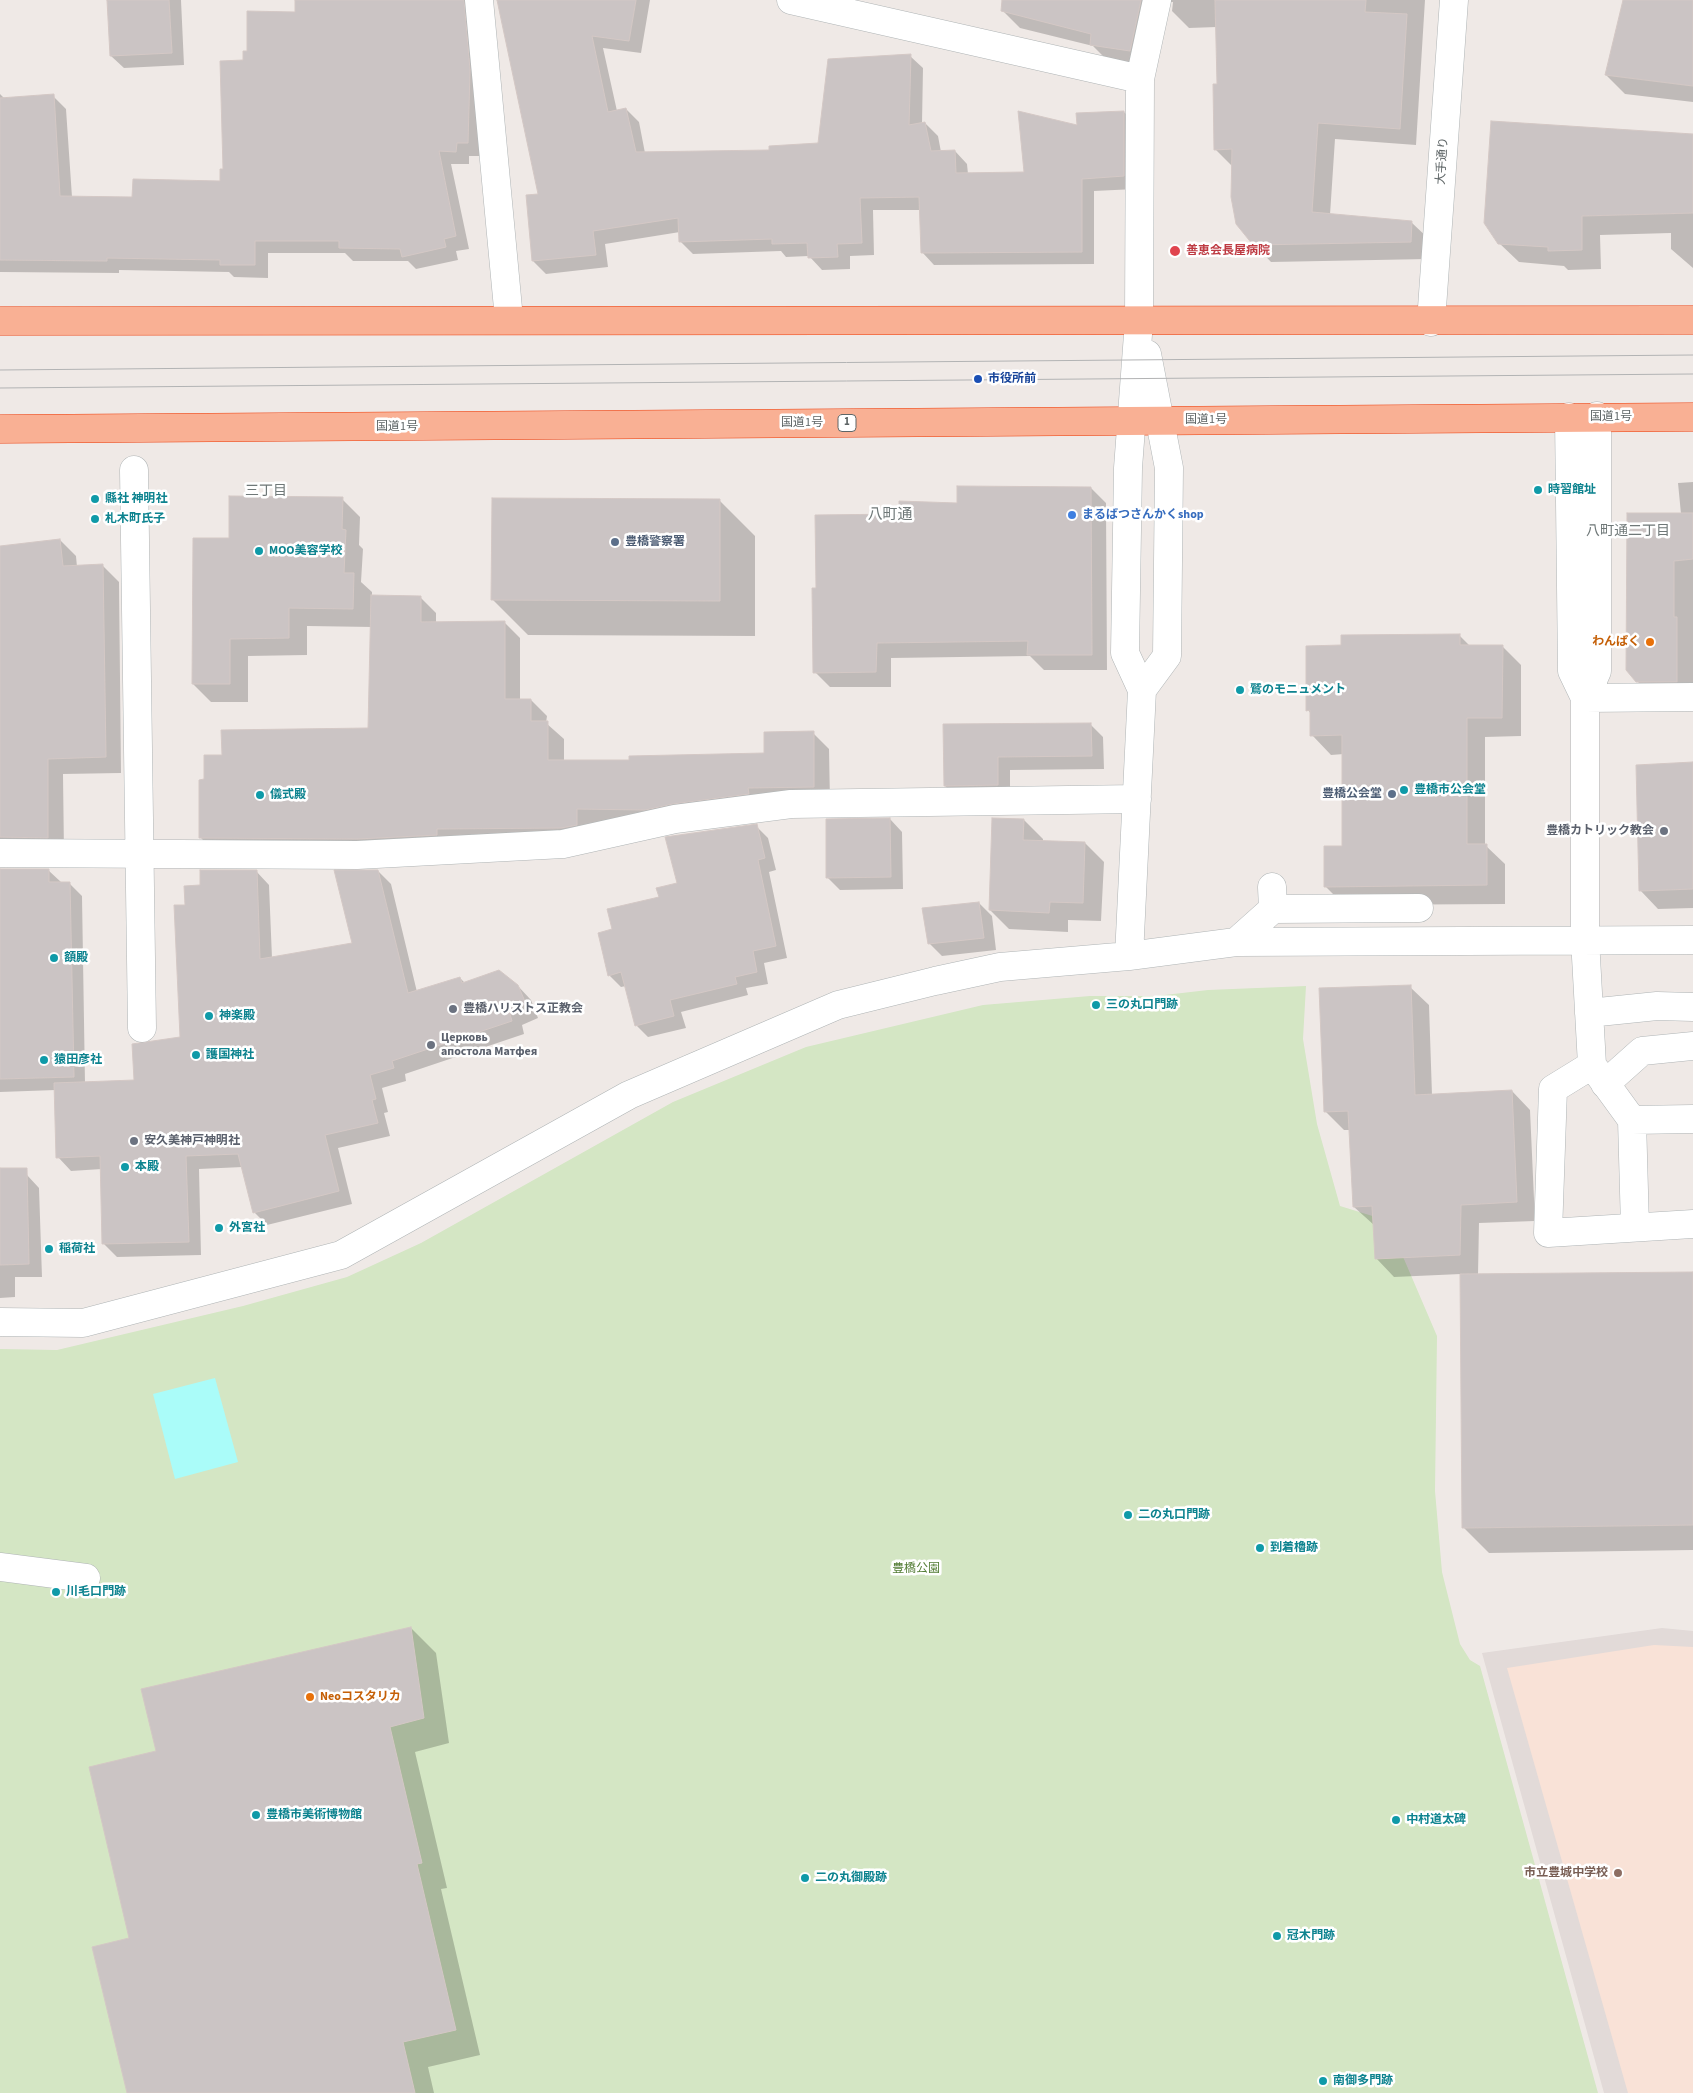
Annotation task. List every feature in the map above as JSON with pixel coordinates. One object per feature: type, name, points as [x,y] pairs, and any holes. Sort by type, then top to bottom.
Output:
[{"type":"highway","points":[[0,321],[509,319],[1431,322],[1693,320]]},
{"type":"highway","name":"国道1号","points":[[0,429],[1597,416],[1693,417]]},
{"type":"street","points":[[479,0],[509,319]]},
{"type":"street","points":[[791,0],[1140,79]]},
{"type":"street","points":[[1129,956],[1142,690],[1125,653],[1128,468],[1140,321],[1140,79],[1157,0]]},
{"type":"street","name":"大手通り","points":[[1431,322],[1454,0]]},
{"type":"street","points":[[1140,321],[1169,468],[1167,656],[1142,690]]},
{"type":"street","points":[[1597,416],[1597,671],[1585,698],[1585,939],[1589,1013],[1598,1074],[1632,1120],[1636,1228]]},
{"type":"street","points":[[1569,417],[1572,671],[1585,698]]},
{"type":"street","points":[[134,470],[142,1028]]},
{"type":"street","points":[[1585,698],[1693,697]]},
{"type":"street","points":[[0,853],[357,854],[563,844],[674,819],[791,804],[1137,799]]},
{"type":"street","points":[[1236,942],[1272,898],[1418,908]]},
{"type":"street","points":[[0,1322],[83,1323],[341,1255],[629,1095],[838,1005],[1000,967],[1129,956],[1236,942],[1693,940]]},
{"type":"street","points":[[1589,1013],[1657,1006],[1693,1007]]},
{"type":"street","points":[[1693,1046],[1642,1051],[1598,1074],[1553,1089],[1548,1233],[1693,1224]]},
{"type":"street","points":[[1632,1120],[1693,1119]]},
{"type":"street","points":[[0,1567],[86,1578]]},
{"type":"shaded area","name":"市立豊城中学校","points":[[1662,1628],[1693,1631],[1693,2093],[1604,2093],[1482,1653]]},
{"type":"green space","name":"豊橋公園","points":[[1306,986],[1303,1039],[1317,1124],[1340,1206],[1379,1218],[1401,1252],[1437,1336],[1435,1491],[1442,1572],[1460,1644],[1470,1660],[1480,1666],[1598,2093],[0,2093],[0,1349],[57,1350],[243,1306],[347,1277],[421,1243],[673,1102],[806,1047],[983,1005],[1090,996],[1156,996],[1208,990]]},
{"type":"sand","name":"市立豊城中学校","points":[[1654,1645],[1693,1647],[1693,2093],[1628,2093],[1507,1668]]},
{"type":"water","points":[[215,1378],[238,1462],[175,1479],[153,1394]]},
{"type":"building","points":[[107,0],[169,0],[172,53],[110,56]]},
{"type":"building","points":[[295,0],[464,0],[470,70],[468,143],[457,143],[456,152],[439,151],[456,236],[444,239],[446,247],[402,257],[400,249],[339,248],[339,241],[255,241],[255,265],[220,265],[220,260],[107,258],[107,261],[0,260],[0,98],[54,94],[60,196],[132,197],[133,179],[220,181],[220,169],[223,169],[220,61],[243,60],[243,51],[247,51],[247,11],[295,12]]},
{"type":"building","points":[[497,0],[636,0],[629,41],[592,36],[608,112],[626,108],[636,152],[769,150],[769,146],[818,143],[828,59],[911,54],[909,125],[925,122],[931,151],[955,150],[956,173],[1024,172],[1018,111],[1077,125],[1076,113],[1124,111],[1124,176],[1082,179],[1082,252],[921,253],[919,197],[860,198],[862,243],[837,244],[838,257],[808,258],[807,243],[772,244],[772,239],[679,242],[678,218],[593,231],[596,255],[532,261],[526,195],[538,194]]},
{"type":"building","points":[[1002,0],[1141,0],[1130,51],[1090,45],[1091,34],[1001,11]]},
{"type":"building","points":[[1215,0],[1366,0],[1365,12],[1407,14],[1400,129],[1318,123],[1312,212],[1412,221],[1411,242],[1253,245],[1236,224],[1231,197],[1232,149],[1214,150],[1213,84],[1217,84]]},
{"type":"building","points":[[1623,0],[1693,0],[1693,86],[1605,75]]},
{"type":"building","points":[[1491,121],[1693,134],[1693,213],[1582,216],[1582,250],[1548,251],[1548,247],[1498,244],[1484,223]]},
{"type":"building","points":[[957,486],[1091,487],[1092,655],[1027,655],[1028,641],[877,643],[876,672],[813,673],[812,588],[816,588],[815,515],[899,514],[899,501],[957,503]]},
{"type":"building","points":[[229,496],[343,497],[342,529],[346,530],[344,573],[354,573],[353,609],[289,608],[289,638],[230,639],[230,684],[192,684],[193,538],[229,538]]},
{"type":"building","points":[[492,498],[720,499],[720,601],[491,600]]},
{"type":"building","points":[[1627,513],[1693,513],[1693,559],[1674,561],[1674,617],[1677,617],[1677,682],[1636,682],[1626,670]]},
{"type":"building","points":[[60,539],[63,566],[103,564],[106,757],[48,759],[48,838],[0,837],[0,546]]},
{"type":"building","points":[[371,595],[421,596],[421,622],[505,621],[505,699],[531,699],[531,721],[548,721],[548,760],[629,760],[629,756],[764,753],[764,732],[814,731],[814,787],[748,788],[749,794],[673,804],[645,810],[577,809],[577,825],[561,828],[437,829],[437,835],[357,839],[199,838],[199,780],[204,779],[204,755],[222,755],[221,730],[368,728]]},
{"type":"building","name":"豊橋市公会堂","points":[[1460,634],[1460,645],[1503,645],[1502,718],[1467,718],[1467,844],[1487,844],[1487,885],[1324,887],[1324,846],[1342,846],[1342,735],[1310,736],[1310,710],[1306,711],[1306,646],[1341,645],[1341,635]]},
{"type":"building","points":[[1091,723],[1092,756],[998,757],[998,785],[944,786],[943,724]]},
{"type":"building","points":[[1693,762],[1693,889],[1639,891],[1636,765]]},
{"type":"building","points":[[890,818],[891,877],[826,878],[826,819]]},
{"type":"building","points":[[992,818],[1024,819],[1023,840],[1085,842],[1083,903],[1050,902],[1049,913],[989,910]]},
{"type":"building","points":[[757,824],[765,858],[758,860],[776,946],[753,951],[757,972],[735,977],[737,984],[670,1000],[674,1016],[635,1026],[621,972],[608,976],[598,933],[612,929],[607,909],[659,897],[656,888],[677,883],[665,837]]},
{"type":"building","points":[[0,869],[49,869],[49,882],[70,882],[74,1077],[0,1079]]},
{"type":"building","points":[[200,870],[257,870],[260,959],[352,943],[334,870],[378,870],[408,993],[460,977],[462,983],[499,970],[518,985],[526,1004],[509,1011],[512,1021],[392,1061],[394,1068],[370,1075],[376,1099],[372,1100],[378,1123],[325,1135],[339,1191],[253,1213],[238,1154],[186,1156],[189,1242],[102,1244],[100,1156],[56,1158],[54,1083],[134,1080],[132,1044],[180,1037],[174,905],[185,905],[184,886],[200,885]]},
{"type":"building","points":[[979,902],[984,938],[928,944],[922,908]]},
{"type":"building","points":[[1411,985],[1415,1095],[1512,1090],[1517,1202],[1461,1205],[1460,1255],[1375,1259],[1372,1206],[1353,1207],[1348,1111],[1324,1112],[1319,988]]},
{"type":"building","points":[[0,1168],[27,1168],[29,1264],[0,1265]]},
{"type":"building","points":[[1693,1272],[1693,1525],[1462,1528],[1460,1274]]},
{"type":"building","name":"豊橋市美術博物館","points":[[411,1627],[424,1718],[390,1727],[422,1863],[417,1864],[456,2030],[403,2042],[415,2093],[127,2093],[92,1947],[129,1938],[89,1767],[156,1751],[141,1689]]},
{"type":"tram line","points":[[0,370],[1693,355]]},
{"type":"tram line","points":[[0,388],[1693,374]]},
{"type":"place","name":"善恵会長屋病院","points":[[1175,251]]},
{"type":"place","name":"市役所前","points":[[978,379]]},
{"type":"place","name":"時習館址","points":[[1538,490]]},
{"type":"place","name":"縣社 神明社","points":[[95,499]]},
{"type":"place","name":"まるばつさんかくshop","points":[[1072,515]]},
{"type":"place","name":"札木町氏子","points":[[95,519]]},
{"type":"place","name":"豊橋警察署","points":[[615,542]]},
{"type":"place","name":"MOO美容学校","points":[[259,551]]},
{"type":"place","name":"わんぱく","points":[[1650,642]]},
{"type":"place","name":"鷲のモニュメント","points":[[1240,690]]},
{"type":"place","name":"豊橋市公会堂","points":[[1404,790]]},
{"type":"place","name":"豊橋公会堂","points":[[1392,794]]},
{"type":"place","name":"儀式殿","points":[[260,795]]},
{"type":"place","name":"豊橋カトリック教会","points":[[1664,831]]},
{"type":"place","name":"額殿","points":[[54,958]]},
{"type":"place","name":"三の丸口門跡","points":[[1096,1005]]},
{"type":"place","name":"豊橋ハリストス正教会","points":[[453,1009]]},
{"type":"place","name":"神楽殿","points":[[209,1016]]},
{"type":"place","name":"Церковь апостола Матфея","points":[[431,1045]]},
{"type":"place","name":"護国神社","points":[[196,1055]]},
{"type":"place","name":"猿田彦社","points":[[44,1060]]},
{"type":"place","name":"安久美神戸神明社","points":[[134,1141]]},
{"type":"place","name":"本殿","points":[[125,1167]]},
{"type":"place","name":"外宮社","points":[[219,1228]]},
{"type":"place","name":"稲荷社","points":[[49,1249]]},
{"type":"place","name":"二の丸口門跡","points":[[1128,1515]]},
{"type":"place","name":"到着櫓跡","points":[[1260,1548]]},
{"type":"place","name":"川毛口門跡","points":[[56,1592]]},
{"type":"place","name":"Neoコスタリカ","points":[[310,1697]]},
{"type":"place","name":"豊橋市美術博物館","points":[[256,1815]]},
{"type":"place","name":"中村道太碑","points":[[1396,1820]]},
{"type":"place","name":"市立豊城中学校","points":[[1618,1873]]},
{"type":"place","name":"二の丸御殿跡","points":[[805,1878]]},
{"type":"place","name":"冠木門跡","points":[[1277,1936]]},
{"type":"place","name":"南御多門跡","points":[[1323,2081]]},
{"type":"district","name":"三丁目","points":[[266,492]]},
{"type":"district","name":"八町通","points":[[890,516]]},
{"type":"district","name":"八町通二丁目","points":[[1628,532]]}]
